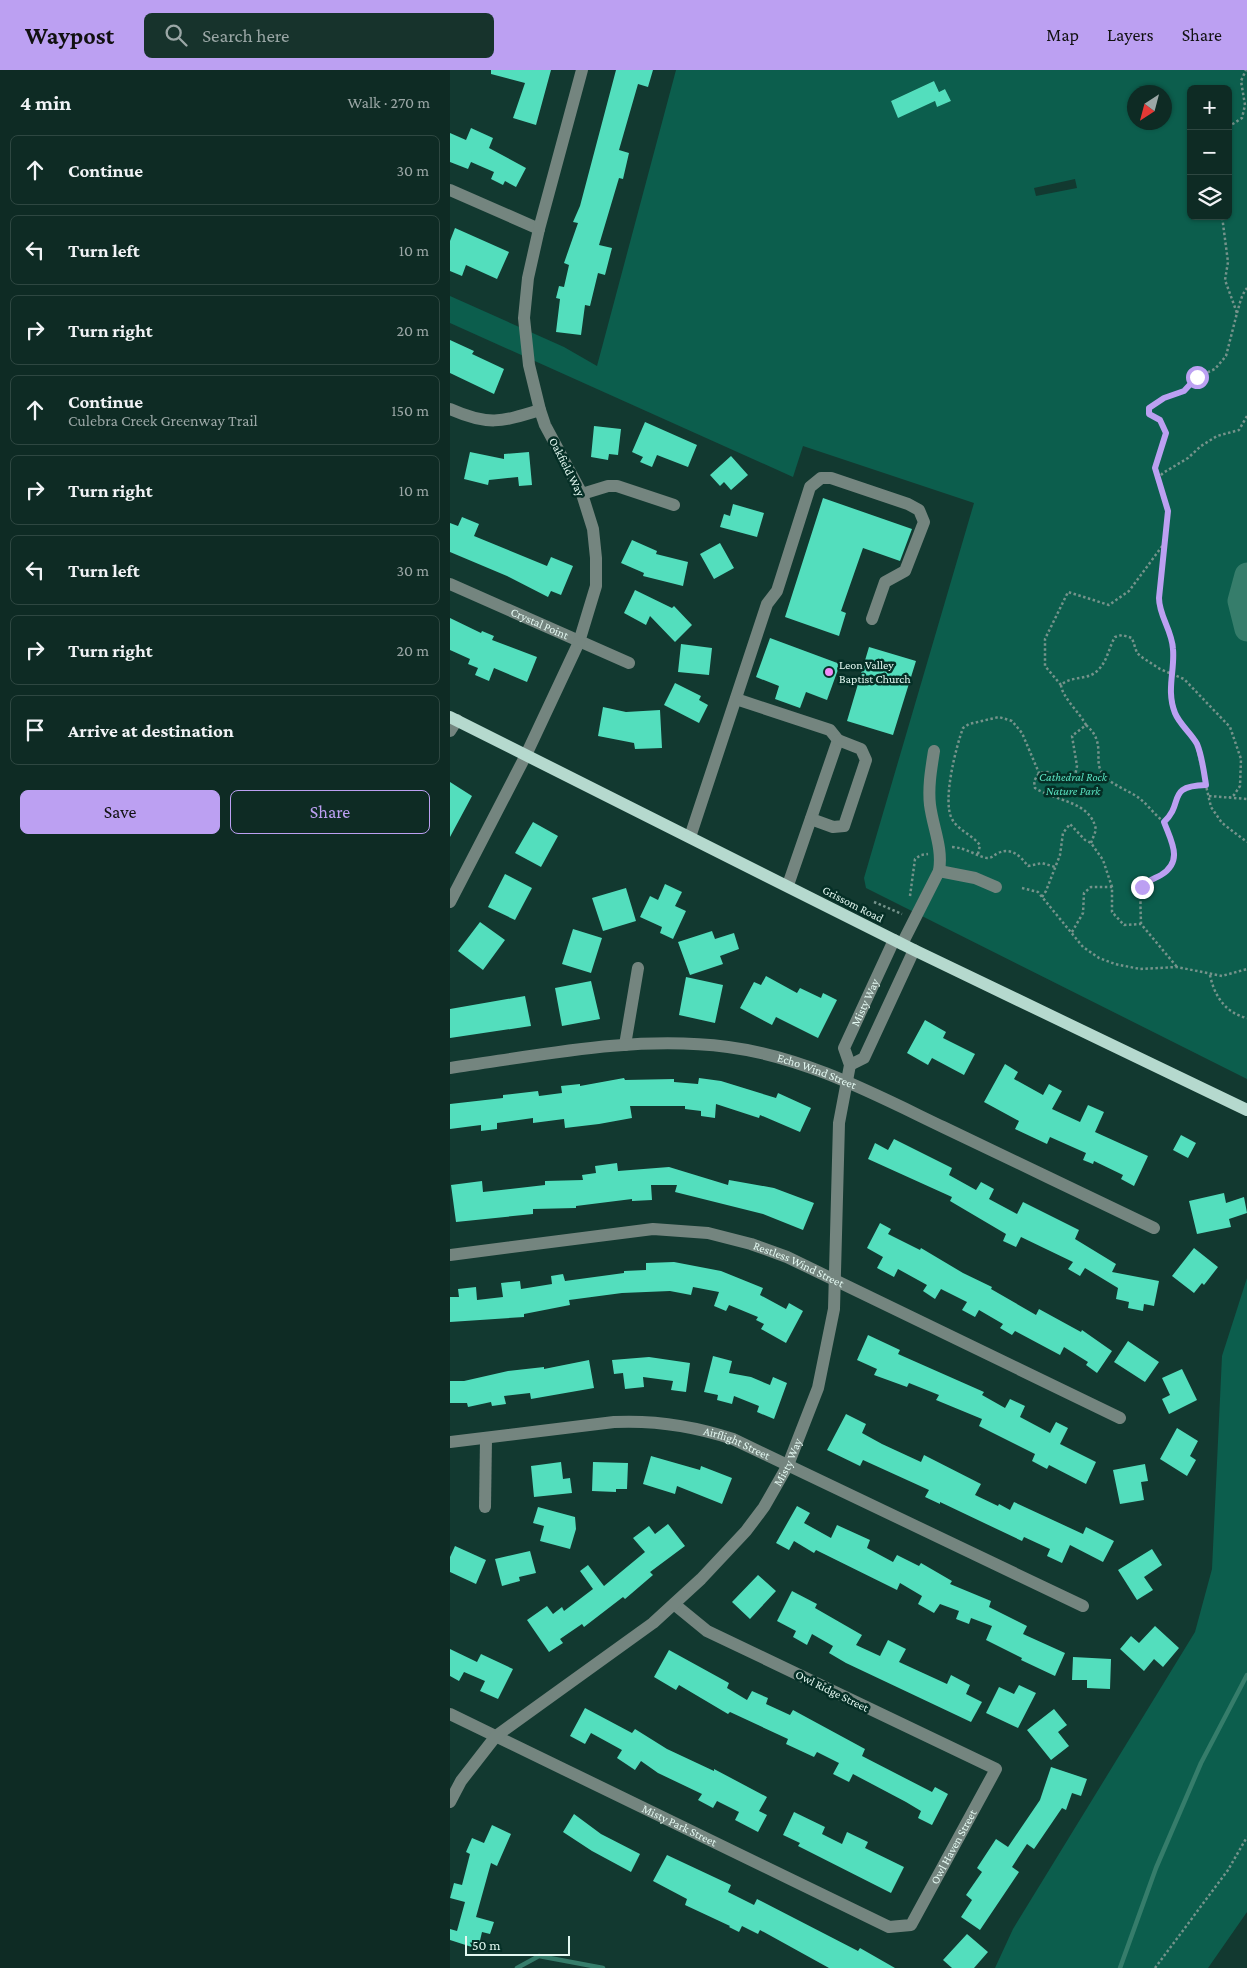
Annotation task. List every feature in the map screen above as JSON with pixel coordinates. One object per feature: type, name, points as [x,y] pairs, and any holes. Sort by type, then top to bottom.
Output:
[{"type":"main road","name":"Grissom Road","points":[[452,722],[526,755],[914,950],[1247,1110]]},
{"type":"street","name":"Oakfield Way","points":[[450,902],[526,755],[579,642],[596,586],[593,530],[582,494],[545,425],[540,410],[529,365],[524,318],[528,278],[538,229],[582,70]]},
{"type":"street","points":[[450,190],[538,229]]},
{"type":"street","points":[[450,409],[470,418],[491,422],[507,420],[540,410]]},
{"type":"street","points":[[690,837],[766,604],[777,591],[810,487],[821,478],[830,478],[908,504],[919,510],[924,522],[905,571],[885,582],[872,619]]},
{"type":"street","points":[[582,494],[608,486],[617,486],[674,505]]},
{"type":"street","name":"Crystal Point","points":[[450,584],[629,663]]},
{"type":"street","points":[[736,699],[830,730],[838,740],[861,749],[866,760],[844,826],[833,827],[810,819]]},
{"type":"street","points":[[788,886],[838,740]]},
{"type":"street","points":[[934,751],[929,784],[934,826],[942,857],[939,871],[975,878],[996,887]]},
{"type":"street","name":"Misty Way","points":[[450,1802],[461,1781],[496,1736],[652,1622],[702,1579],[746,1531],[764,1507],[788,1465],[818,1388],[834,1310],[839,1131],[850,1065],[844,1048],[898,942],[939,871]]},
{"type":"street","name":"Misty Way","points":[[850,1065],[864,1058],[914,950]]},
{"type":"street","points":[[626,1045],[638,968]]},
{"type":"street","name":"Echo Wind Street","points":[[450,1068],[596,1047],[626,1045],[684,1043],[728,1047],[770,1055],[846,1081],[1154,1228]]},
{"type":"street","name":"Restless Wind Street","points":[[450,1255],[625,1232],[681,1230],[708,1233],[751,1244],[787,1257],[1120,1418]]},
{"type":"street","name":"Airflight Street","points":[[450,1442],[614,1422],[664,1423],[692,1427],[734,1439],[1083,1606]]},
{"type":"street","points":[[485,1507],[486,1439]]},
{"type":"street","name":"Owl Ridge Street","points":[[674,1604],[707,1631],[996,1769]]},
{"type":"street","name":"Misty Park Street","points":[[450,1714],[889,1926],[911,1925]]},
{"type":"street","name":"Owl Haven Street","points":[[911,1925],[996,1769]]},
{"type":"path","points":[[1232,124],[1242,118],[1244,105],[1240,81],[1246,70]]},
{"type":"path","points":[[1223,220],[1228,262],[1225,280],[1237,313]]},
{"type":"path","points":[[1247,288],[1241,296],[1241,304],[1226,356],[1215,369],[1197,377],[1184,391],[1164,398],[1149,408],[1149,414],[1160,420],[1166,433],[1155,468],[1168,511],[1159,606],[1169,631],[1173,649],[1170,692],[1181,724],[1196,743],[1211,807],[1222,823],[1247,842]]},
{"type":"path","points":[[1157,479],[1216,436],[1239,430],[1247,416]]},
{"type":"path","points":[[1166,541],[1129,591],[1108,605],[1068,592],[1045,639],[1045,666],[1062,685],[1062,691],[1079,711],[1086,725],[1093,731],[1100,750],[1100,770],[1109,780],[1140,799],[1164,822],[1174,846],[1175,858],[1170,867],[1161,875],[1147,880],[1142,887],[1141,924],[1177,967]]},
{"type":"path","points":[[1062,685],[1069,678],[1087,676],[1098,672],[1115,637],[1122,635],[1132,638],[1137,653],[1188,683],[1230,727],[1241,760],[1240,786],[1230,798]]},
{"type":"path","points":[[978,854],[980,845],[957,825],[948,807],[950,786],[963,728],[969,724],[999,717],[1012,722],[1022,733],[1039,773]]},
{"type":"path","points":[[1039,773],[1048,772],[1064,780],[1075,776],[1077,766],[1072,736],[1086,725]]},
{"type":"path","points":[[1039,773],[1034,781],[1035,788],[1044,794],[1082,808],[1090,814],[1096,830],[1091,843]]},
{"type":"path","points":[[1164,822],[1169,818],[1178,794],[1190,785],[1206,785]]},
{"type":"path","points":[[1208,796],[1247,799]]},
{"type":"path","points":[[1042,896],[1060,855],[1063,833],[1070,824],[1085,840],[1091,843],[1103,860],[1112,887],[1112,912],[1124,925],[1141,924]]},
{"type":"path","points":[[1072,932],[1083,913],[1084,893],[1091,887],[1112,887]]},
{"type":"path","points":[[1022,888],[1035,889],[1090,952],[1115,964],[1140,969],[1177,967],[1210,975],[1230,975],[1247,969]]},
{"type":"path","points":[[874,902],[901,916]]},
{"type":"path","points":[[1210,975],[1213,990],[1220,1000],[1228,1009],[1247,1018]]},
{"type":"path","points":[[1242,1016],[1247,1014]]},
{"type":"path","points":[[1155,1968],[1228,1870],[1247,1837]]},
{"type":"green space","name":"Cathedral Rock Nature Park","points":[[676,70],[1247,70],[1247,1079],[866,888],[864,878],[974,503],[803,446],[793,477],[450,323],[450,296],[564,347],[597,366]],"holes":[[[934,81],[939,92],[945,89],[951,101],[937,107],[935,101],[899,117],[891,101]],[[1075,179],[1077,188],[1036,196],[1034,188]]]},
{"type":"green space","points":[[1247,1278],[1247,1912],[1208,1968],[995,1968],[1013,1929],[1195,1632],[1212,1569],[1222,1356]]},
{"type":"building","points":[[491,70],[551,70],[536,125],[513,118],[525,83],[491,74]]},
{"type":"building","points":[[616,70],[653,70],[648,87],[638,84],[619,150],[629,153],[623,179],[619,178],[599,245],[612,248],[605,275],[598,273],[590,306],[585,305],[581,335],[556,332],[560,299],[556,298],[559,286],[564,287],[569,265],[564,263],[578,223],[573,222],[580,206]]},
{"type":"building","points":[[934,81],[939,92],[945,89],[951,101],[937,107],[935,101],[898,118],[891,101]]},
{"type":"building","points":[[471,128],[493,138],[489,148],[526,168],[516,187],[505,181],[503,185],[491,179],[494,172],[471,162],[468,169],[450,162],[450,133],[466,140]]},
{"type":"building","points":[[455,228],[509,252],[497,279],[466,265],[462,276],[450,271],[450,241]]},
{"type":"building","points":[[450,340],[474,351],[472,354],[504,369],[494,394],[450,373]]},
{"type":"building","points":[[645,422],[697,445],[688,467],[657,455],[652,467],[640,462],[643,457],[632,452]]},
{"type":"building","points":[[594,426],[621,429],[618,455],[609,454],[608,460],[591,457]]},
{"type":"building","points":[[470,452],[504,459],[504,454],[529,452],[532,485],[519,486],[518,477],[489,480],[488,485],[464,479]]},
{"type":"building","points":[[731,456],[748,475],[731,490],[724,482],[720,486],[710,475]]},
{"type":"building","points":[[823,498],[912,529],[900,561],[863,548],[841,611],[846,613],[839,636],[785,617]]},
{"type":"building","points":[[733,504],[764,513],[757,537],[720,527],[724,514],[730,516]]},
{"type":"building","points":[[462,517],[479,524],[474,536],[547,566],[551,557],[573,566],[561,595],[551,591],[548,597],[507,576],[450,552],[450,523],[458,526]]},
{"type":"building","points":[[632,540],[657,551],[656,554],[688,562],[683,586],[643,576],[644,573],[621,563]]},
{"type":"building","points":[[720,543],[734,568],[714,579],[700,554]]},
{"type":"building","points":[[635,590],[672,608],[674,606],[692,625],[675,642],[650,616],[646,625],[624,613]]},
{"type":"building","points":[[450,618],[481,633],[482,631],[494,636],[492,640],[537,657],[527,682],[494,668],[489,681],[475,675],[478,668],[468,664],[470,659],[450,650]]},
{"type":"building","points":[[770,638],[840,664],[827,700],[806,692],[800,708],[775,699],[779,686],[756,677]]},
{"type":"building","points":[[681,644],[712,648],[709,675],[678,672]]},
{"type":"building","points":[[869,647],[916,661],[893,735],[847,721]]},
{"type":"building","points":[[675,683],[701,696],[699,700],[708,705],[699,723],[664,705]]},
{"type":"building","points":[[603,707],[626,712],[660,710],[662,748],[635,749],[634,743],[598,736]]},
{"type":"building","points":[[450,782],[472,796],[450,837]]},
{"type":"building","points":[[533,822],[558,836],[541,867],[515,853]]},
{"type":"building","points":[[505,874],[532,888],[515,920],[488,907]]},
{"type":"building","points":[[665,884],[682,892],[675,906],[686,911],[673,939],[660,933],[662,927],[640,917],[650,896],[658,900]]},
{"type":"building","points":[[626,888],[636,921],[603,931],[592,898]]},
{"type":"building","points":[[480,922],[505,940],[483,970],[458,951]]},
{"type":"building","points":[[573,929],[602,938],[591,973],[562,964]]},
{"type":"building","points":[[712,931],[715,939],[734,933],[739,949],[720,956],[723,964],[690,975],[678,942]]},
{"type":"building","points":[[766,976],[797,993],[800,988],[821,998],[823,993],[837,1000],[818,1038],[776,1017],[772,1025],[740,1008],[754,982],[761,985]]},
{"type":"building","points":[[686,977],[723,985],[715,1023],[679,1015]]},
{"type":"building","points":[[591,981],[600,1019],[562,1026],[555,988]]},
{"type":"building","points":[[525,996],[531,1026],[450,1038],[450,1009]]},
{"type":"building","points":[[925,1020],[946,1032],[943,1038],[975,1054],[964,1075],[932,1058],[928,1065],[907,1053]]},
{"type":"building","points":[[1005,1064],[1018,1072],[1014,1079],[1043,1095],[1049,1084],[1062,1091],[1052,1109],[1080,1122],[1088,1105],[1104,1112],[1095,1132],[1148,1156],[1134,1186],[1121,1179],[1123,1175],[1094,1161],[1093,1164],[1083,1160],[1086,1153],[1050,1137],[1047,1144],[1015,1129],[1019,1121],[984,1102]]},
{"type":"building","points":[[624,1078],[625,1080],[674,1079],[674,1082],[698,1084],[699,1078],[721,1081],[776,1098],[778,1093],[811,1108],[800,1132],[760,1115],[759,1118],[716,1104],[715,1118],[701,1116],[701,1111],[685,1109],[685,1106],[630,1106],[632,1118],[599,1124],[565,1128],[564,1119],[533,1123],[533,1118],[497,1123],[497,1129],[481,1131],[481,1125],[450,1129],[450,1104],[503,1098],[503,1095],[538,1091],[539,1096],[562,1093],[561,1086],[580,1084],[580,1086]]},
{"type":"building","points":[[1181,1135],[1196,1143],[1188,1158],[1173,1150]]},
{"type":"building","points":[[894,1139],[952,1168],[949,1175],[976,1190],[981,1182],[994,1189],[989,1199],[1017,1214],[1023,1202],[1079,1230],[1075,1239],[1116,1264],[1112,1272],[1159,1281],[1154,1306],[1144,1304],[1143,1311],[1128,1308],[1129,1302],[1116,1299],[1118,1288],[1085,1268],[1080,1276],[1068,1269],[1073,1262],[1021,1237],[1016,1247],[1003,1241],[1006,1234],[950,1201],[952,1197],[868,1159],[875,1143],[888,1150]]},
{"type":"building","points":[[617,1163],[618,1171],[669,1167],[728,1185],[729,1180],[774,1188],[814,1203],[803,1230],[763,1214],[675,1192],[677,1185],[651,1185],[652,1200],[632,1201],[632,1199],[576,1206],[576,1208],[533,1209],[533,1214],[456,1222],[451,1185],[482,1181],[483,1192],[545,1185],[545,1181],[583,1180],[582,1175],[596,1173],[595,1166]]},
{"type":"building","points":[[1224,1193],[1226,1203],[1244,1197],[1247,1213],[1229,1219],[1231,1227],[1197,1234],[1189,1201]]},
{"type":"building","points":[[880,1223],[891,1229],[888,1234],[920,1250],[921,1248],[963,1273],[992,1287],[991,1289],[1036,1315],[1039,1309],[1081,1332],[1082,1330],[1112,1351],[1097,1373],[1086,1365],[1088,1362],[1064,1347],[1060,1355],[1015,1331],[1012,1335],[1000,1328],[1003,1324],[979,1310],[975,1317],[962,1310],[967,1302],[941,1289],[935,1299],[923,1291],[927,1285],[898,1269],[894,1277],[877,1268],[883,1257],[867,1248]]},
{"type":"building","points":[[1194,1248],[1218,1267],[1204,1285],[1202,1283],[1194,1293],[1172,1276]]},
{"type":"building","points":[[674,1262],[721,1271],[763,1288],[760,1295],[786,1309],[789,1303],[803,1311],[786,1343],[761,1329],[764,1324],[756,1320],[758,1317],[729,1305],[726,1311],[714,1306],[719,1292],[693,1287],[691,1295],[670,1291],[622,1293],[569,1300],[570,1305],[524,1314],[524,1317],[450,1322],[450,1297],[459,1297],[458,1289],[476,1287],[477,1300],[503,1297],[501,1283],[520,1281],[521,1289],[552,1284],[551,1276],[563,1274],[565,1281],[624,1273],[624,1271],[646,1270],[646,1263]]},
{"type":"building","points":[[868,1335],[900,1350],[898,1354],[984,1392],[982,1395],[1005,1408],[1010,1399],[1025,1406],[1020,1417],[1050,1433],[1056,1422],[1068,1428],[1060,1444],[1096,1462],[1086,1484],[1049,1465],[1047,1469],[1032,1461],[1035,1454],[979,1426],[982,1419],[936,1400],[939,1395],[909,1383],[907,1387],[874,1375],[877,1369],[857,1360]]},
{"type":"building","points":[[1128,1341],[1159,1362],[1145,1382],[1114,1362]]},
{"type":"building","points":[[713,1356],[732,1361],[729,1373],[751,1377],[770,1385],[773,1377],[787,1383],[774,1419],[757,1412],[759,1406],[734,1396],[732,1404],[717,1400],[718,1395],[704,1392]]},
{"type":"building","points":[[649,1357],[690,1363],[686,1392],[671,1390],[673,1381],[643,1377],[644,1387],[625,1389],[623,1373],[614,1374],[612,1360]]},
{"type":"building","points":[[589,1360],[594,1388],[531,1399],[530,1393],[504,1396],[506,1404],[492,1406],[491,1402],[468,1407],[467,1403],[450,1403],[450,1381],[464,1381],[508,1371],[544,1367],[544,1369]]},
{"type":"building","points":[[1182,1369],[1197,1400],[1169,1414],[1162,1399],[1170,1395],[1162,1378]]},
{"type":"building","points":[[846,1414],[866,1424],[862,1433],[882,1444],[921,1462],[924,1455],[981,1484],[975,1495],[998,1506],[999,1504],[1010,1510],[1014,1502],[1083,1534],[1086,1527],[1114,1541],[1103,1562],[1070,1545],[1062,1563],[1047,1556],[1050,1549],[1024,1537],[1022,1541],[940,1502],[940,1504],[925,1497],[929,1490],[863,1460],[860,1466],[827,1450]]},
{"type":"building","points":[[1177,1428],[1198,1441],[1190,1456],[1196,1460],[1187,1476],[1160,1459]]},
{"type":"building","points":[[651,1456],[700,1470],[701,1466],[732,1478],[722,1504],[677,1486],[675,1494],[643,1484]]},
{"type":"building","points":[[561,1462],[563,1479],[570,1478],[572,1493],[534,1497],[531,1466]]},
{"type":"building","points":[[593,1462],[628,1463],[627,1489],[616,1489],[616,1492],[592,1491]]},
{"type":"building","points":[[1145,1464],[1148,1481],[1141,1482],[1144,1500],[1120,1504],[1113,1470]]},
{"type":"building","points":[[797,1506],[810,1513],[804,1523],[831,1538],[837,1525],[870,1540],[867,1548],[893,1562],[897,1555],[919,1566],[921,1563],[952,1581],[950,1584],[991,1601],[989,1607],[1027,1626],[1023,1634],[1065,1653],[1055,1676],[1021,1660],[1022,1658],[986,1640],[992,1626],[971,1618],[969,1624],[956,1619],[959,1611],[940,1604],[934,1613],[918,1604],[922,1596],[900,1583],[897,1590],[816,1550],[814,1553],[794,1541],[789,1550],[776,1543]]},
{"type":"building","points":[[538,1507],[575,1517],[576,1529],[570,1549],[540,1541],[544,1526],[533,1523]]},
{"type":"building","points":[[668,1524],[685,1546],[650,1572],[653,1575],[625,1599],[623,1597],[584,1627],[582,1624],[560,1639],[563,1643],[549,1652],[527,1620],[547,1606],[553,1614],[562,1607],[564,1611],[593,1589],[580,1571],[588,1565],[604,1586],[645,1552],[633,1538],[649,1526],[655,1534]]},
{"type":"building","points":[[455,1546],[486,1560],[476,1584],[450,1572],[450,1557]]},
{"type":"building","points":[[1152,1549],[1162,1565],[1144,1577],[1153,1590],[1137,1600],[1118,1570]]},
{"type":"building","points":[[530,1551],[536,1573],[519,1577],[520,1581],[502,1586],[495,1559]]},
{"type":"building","points":[[758,1575],[776,1591],[750,1619],[732,1602]]},
{"type":"building","points":[[792,1591],[817,1604],[815,1608],[862,1635],[856,1645],[880,1656],[888,1640],[906,1649],[899,1662],[947,1684],[951,1675],[970,1685],[966,1694],[982,1702],[971,1722],[846,1663],[829,1653],[833,1646],[812,1634],[807,1645],[793,1637],[796,1631],[777,1621]]},
{"type":"building","points":[[1155,1626],[1179,1648],[1163,1667],[1154,1659],[1144,1671],[1120,1649],[1131,1636],[1139,1643]]},
{"type":"building","points":[[450,1649],[477,1662],[481,1654],[513,1669],[498,1699],[480,1691],[485,1681],[464,1672],[459,1681],[450,1676]]},
{"type":"building","points":[[669,1650],[729,1683],[727,1688],[747,1700],[752,1691],[768,1698],[766,1704],[790,1715],[793,1710],[865,1749],[862,1756],[932,1792],[935,1787],[948,1794],[932,1825],[918,1818],[921,1811],[853,1774],[849,1782],[833,1774],[839,1763],[817,1752],[814,1757],[786,1744],[788,1739],[730,1712],[728,1714],[679,1685],[676,1690],[654,1677]]},
{"type":"building","points":[[1073,1657],[1111,1659],[1110,1689],[1087,1688],[1087,1680],[1072,1680]]},
{"type":"building","points":[[1019,1685],[1036,1693],[1018,1728],[986,1713],[999,1687],[1014,1694]]},
{"type":"building","points":[[585,1708],[632,1733],[635,1729],[667,1749],[714,1771],[714,1769],[767,1797],[759,1811],[767,1815],[758,1832],[735,1820],[739,1812],[717,1801],[713,1808],[698,1800],[702,1794],[658,1773],[641,1761],[635,1770],[617,1758],[622,1750],[591,1733],[585,1744],[570,1736]]},
{"type":"building","points":[[1054,1709],[1067,1725],[1058,1732],[1069,1746],[1051,1760],[1027,1730]]},
{"type":"building","points":[[1051,1767],[1087,1779],[1081,1796],[1072,1793],[1066,1810],[1062,1808],[1034,1849],[1027,1844],[1012,1867],[1019,1872],[980,1930],[961,1917],[972,1900],[966,1895],[982,1872],[977,1868],[996,1839],[1008,1847],[1040,1800]]},
{"type":"building","points":[[794,1812],[825,1827],[822,1834],[842,1844],[847,1832],[868,1842],[865,1848],[904,1867],[891,1893],[798,1846],[800,1843],[783,1835]]},
{"type":"building","points":[[574,1814],[601,1834],[640,1854],[631,1872],[592,1851],[563,1832]]},
{"type":"building","points":[[492,1825],[511,1834],[497,1866],[491,1863],[476,1917],[494,1922],[490,1934],[482,1932],[478,1949],[450,1940],[450,1929],[457,1931],[465,1902],[450,1898],[454,1883],[462,1885],[470,1854],[466,1852],[472,1838],[484,1843]]},
{"type":"building","points":[[667,1855],[731,1885],[728,1892],[754,1905],[757,1899],[858,1951],[860,1948],[895,1968],[829,1968],[760,1930],[758,1934],[742,1926],[739,1932],[685,1905],[687,1899],[653,1881]]},
{"type":"building","points":[[967,1934],[988,1952],[974,1968],[952,1968],[943,1960]]},
{"type":"waterway","points":[[1247,575],[1240,601],[1247,629]]},
{"type":"waterway","points":[[1120,1968],[1156,1868],[1201,1763],[1247,1675]]},
{"type":"waterway","points":[[517,1968],[539,1956],[603,1968]]},
{"type":"place","name":"Leon Valley Baptist Church","points":[[829,672]]},
{"type":"route","points":[[1142,887],[1147,880],[1161,875],[1170,867],[1175,858],[1174,846],[1164,822],[1169,818],[1174,800],[1178,794],[1190,785],[1206,785],[1196,743],[1181,724],[1170,692],[1173,649],[1169,631],[1159,606],[1168,511],[1155,468],[1166,433],[1160,420],[1149,414],[1149,408],[1164,398],[1184,391],[1197,377]]}]
